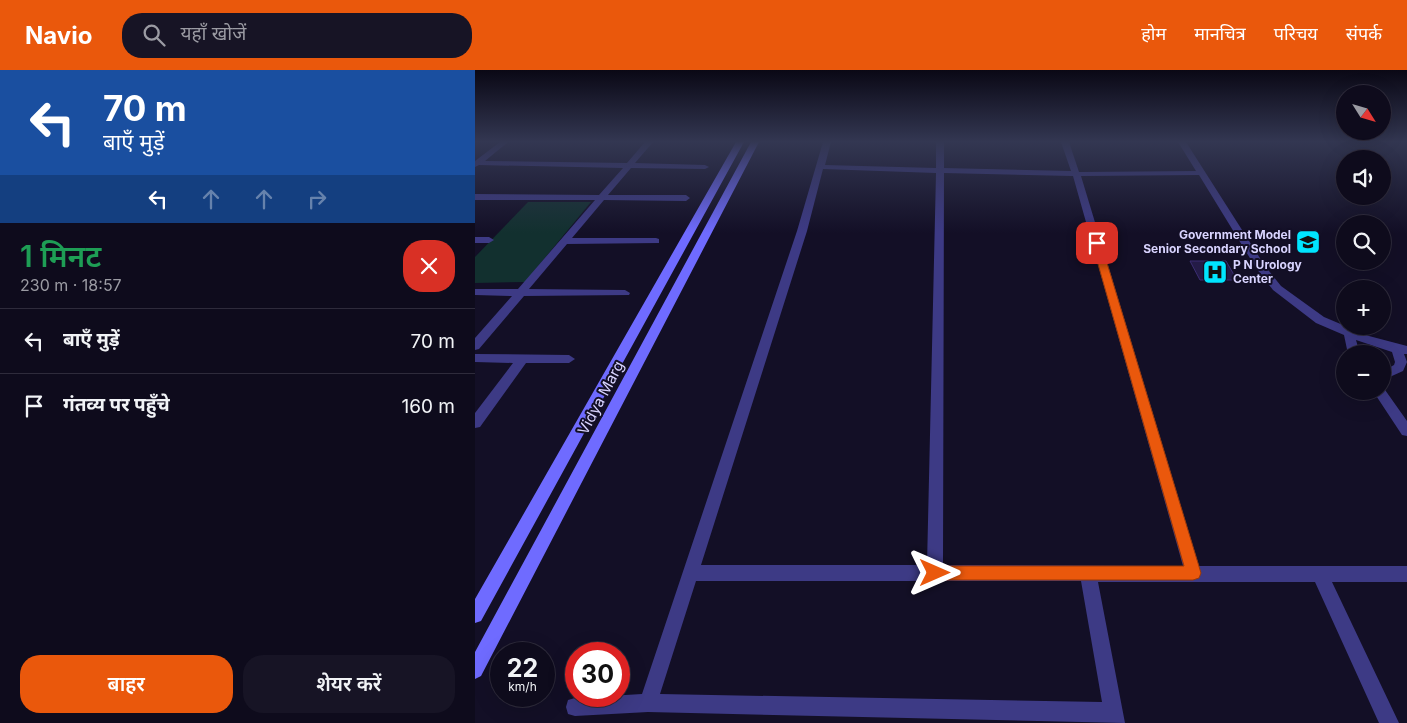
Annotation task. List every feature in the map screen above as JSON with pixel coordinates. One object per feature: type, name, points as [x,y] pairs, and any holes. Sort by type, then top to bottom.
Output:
[{"type":"main road","name":"Vidya Marg","points":[[475,615],[723,172]]},
{"type":"main road","name":"Vidya Marg","points":[[475,670],[739,172]]},
{"type":"street","points":[[475,346],[623,172]]},
{"type":"street","points":[[647,703],[802,231],[818,172]]},
{"type":"street","points":[[935,573],[939,172]]},
{"type":"street","points":[[1006,172],[1201,173],[1261,268],[1277,288],[1320,320],[1336,327]]},
{"type":"street","points":[[1076,174],[1193,573]]},
{"type":"street","points":[[475,197],[686,198]]},
{"type":"street","points":[[475,240],[489,240]]},
{"type":"street","points":[[564,241],[656,241]]},
{"type":"street","points":[[475,292],[625,293]]},
{"type":"street","points":[[1356,335],[1402,350],[1399,368],[1391,372]]},
{"type":"street","points":[[475,358],[569,359]]},
{"type":"street","points":[[475,423],[523,358]]},
{"type":"street","points":[[1385,400],[1407,430]]},
{"type":"street","points":[[691,573],[1407,574]]},
{"type":"street","points":[[630,704],[1114,717],[1087,573]]},
{"type":"street","points":[[1319,573],[1389,723]]},
{"type":"green space","points":[[528,202],[591,202],[525,282],[475,283],[475,257]]},
{"type":"building","points":[[1190,261],[1226,261],[1237,280],[1200,280]]},
{"type":"place","name":"Government Model Senior Secondary School","points":[[1308,242]]},
{"type":"place","name":"P N Urology Center","points":[[1215,272]]},
{"type":"route","points":[[935,573],[1193,573],[1097,243]]}]
